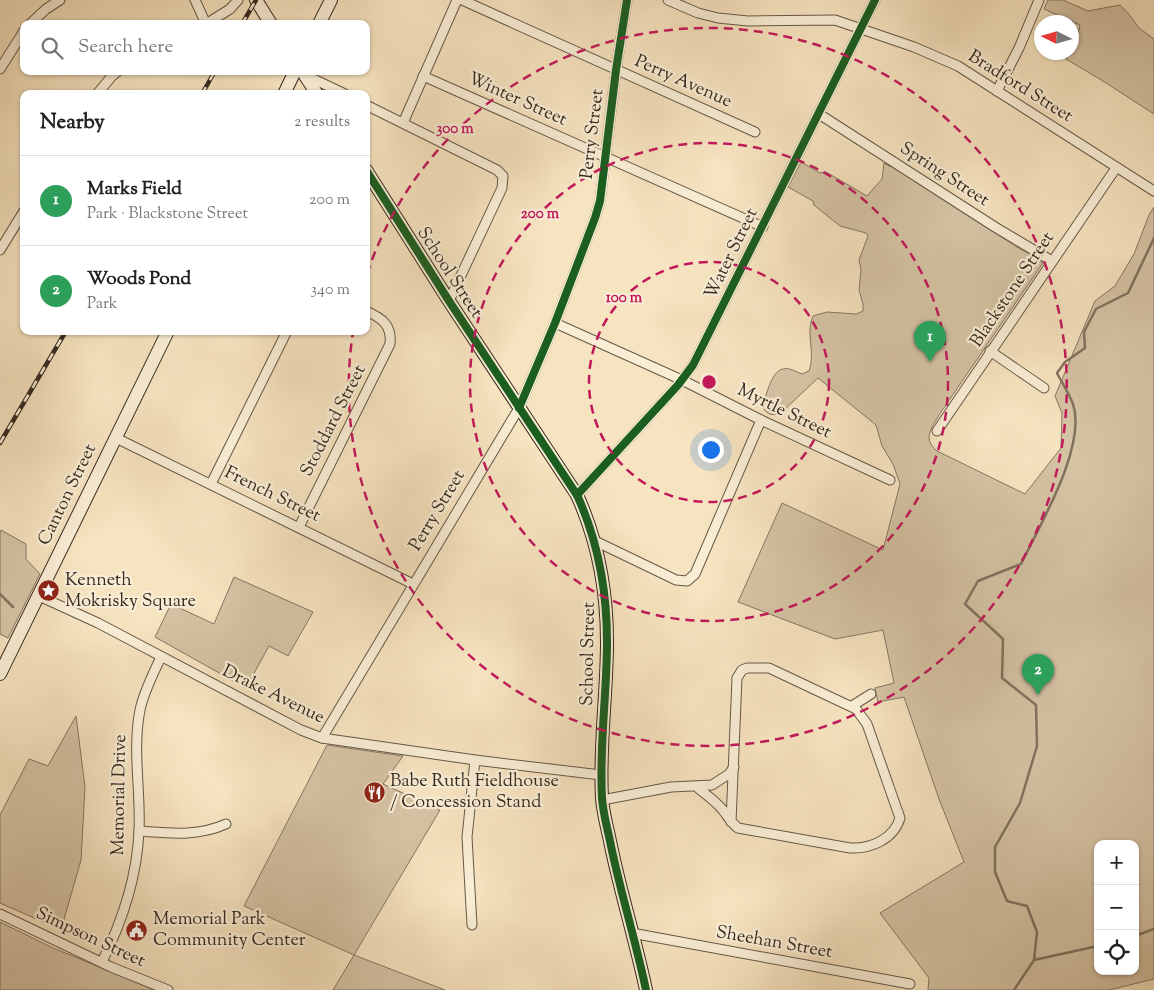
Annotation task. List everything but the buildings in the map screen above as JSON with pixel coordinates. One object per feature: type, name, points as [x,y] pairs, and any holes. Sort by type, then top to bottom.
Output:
[{"type":"street","points":[[34,20],[60,0]]},
{"type":"street","points":[[195,0],[204,20]]},
{"type":"street","points":[[212,20],[230,9],[238,0]]},
{"type":"street","points":[[256,0],[268,20]]},
{"type":"street","points":[[321,20],[332,0]]},
{"type":"street","points":[[403,123],[457,0]]},
{"type":"street","name":"Perry Avenue","points":[[462,0],[756,132]]},
{"type":"street","name":"Perry Street","points":[[322,738],[519,408],[555,323],[600,200],[604,156],[627,0]]},
{"type":"street","name":"Bradford Street","points":[[668,0],[698,13],[718,18],[748,21],[829,19],[861,28],[938,56],[958,66],[1154,191]]},
{"type":"street","name":"Water Street","points":[[577,495],[682,380],[699,356],[875,0]]},
{"type":"street","points":[[996,92],[1019,48],[1039,0]]},
{"type":"street","points":[[0,69],[20,37]]},
{"type":"street","points":[[100,90],[113,75]]},
{"type":"street","points":[[287,90],[299,75]]},
{"type":"street","points":[[303,75],[314,90]]},
{"type":"street","points":[[305,75],[337,90]]},
{"type":"street","name":"Winter Street","points":[[423,76],[763,227]]},
{"type":"street","points":[[370,106],[497,170],[503,176],[502,188],[449,301]]},
{"type":"street","name":"Spring Street","points":[[819,114],[995,227],[1052,261]]},
{"type":"street","name":"Blackstone Street","points":[[937,431],[1116,168]]},
{"type":"street","name":"School Street","points":[[370,176],[449,301],[577,495],[589,522],[604,595],[606,620],[607,645],[601,775],[602,800],[616,871],[646,990]]},
{"type":"street","points":[[1,246],[20,217]]},
{"type":"street","name":"Stoddard Street","points":[[299,526],[390,344],[390,330],[386,323],[370,313]]},
{"type":"street","name":"Myrtle Street","points":[[555,323],[682,380],[761,420],[890,480]]},
{"type":"street","name":"Canton Street","points":[[0,674],[166,335]]},
{"type":"street","points":[[211,484],[285,335]]},
{"type":"street","points":[[990,351],[1044,388]]},
{"type":"street","points":[[593,540],[676,580],[687,581],[695,574],[761,420]]},
{"type":"street","name":"French Street","points":[[116,438],[299,526],[413,584]]},
{"type":"street","name":"Drake Avenue","points":[[38,596],[98,624],[301,730],[322,738],[475,760],[601,775]]},
{"type":"street","name":"Memorial Drive","points":[[102,962],[124,908],[135,865],[139,832],[140,785],[137,742],[139,720],[144,696],[161,657]]},
{"type":"street","points":[[697,787],[714,800],[731,822],[738,828],[850,848],[876,844],[896,830],[900,813],[867,724],[852,706],[824,696],[769,668],[747,668],[742,670],[737,678],[731,822]]},
{"type":"street","points":[[852,706],[871,694]]},
{"type":"street","points":[[472,925],[467,837],[475,760]]},
{"type":"street","points":[[602,800],[671,787],[712,785],[729,774],[734,766]]},
{"type":"street","points":[[139,832],[192,834],[226,824]]},
{"type":"street","name":"Simpson Street","points":[[0,914],[102,962],[168,990]]},
{"type":"street","name":"Sheehan Street","points":[[632,936],[637,934],[910,984]]},
{"type":"shaded area","points":[[1048,0],[1063,0],[1088,11],[1120,5],[1139,28],[1154,39],[1154,114],[1068,60],[1079,60],[1079,15],[1058,15],[1044,9]]},
{"type":"shaded area","points":[[801,162],[820,173],[826,172],[867,196],[882,179],[884,163],[892,166],[1020,249],[1040,259],[1039,261],[1043,263],[941,412],[932,427],[929,437],[932,446],[937,451],[1025,494],[1061,448],[1062,413],[1055,396],[1095,301],[1115,286],[1134,254],[1154,207],[1154,979],[1109,990],[928,990],[929,978],[880,913],[964,862],[939,799],[904,697],[878,702],[875,688],[894,683],[883,630],[835,639],[738,602],[782,503],[883,550],[900,484],[893,464],[882,446],[876,425],[818,378],[782,412],[771,414],[767,413],[763,408],[769,386],[779,371],[788,369],[802,374],[809,371],[811,364],[810,329],[813,316],[827,312],[856,314],[863,311],[859,290],[861,270],[859,260],[868,236],[866,233],[840,226],[814,205],[813,201],[788,187]]},
{"type":"shaded area","points":[[1,530],[26,544],[26,559],[40,574],[8,638],[0,634]]},
{"type":"shaded area","points":[[234,577],[313,612],[288,656],[269,646],[246,688],[155,637],[171,604],[214,624]]},
{"type":"shaded area","points":[[76,716],[85,787],[81,860],[61,930],[0,903],[0,815],[29,759],[48,766]]},
{"type":"shaded area","points":[[327,745],[403,756],[383,784],[440,810],[354,955],[244,906]]},
{"type":"shaded area","points":[[0,922],[53,948],[156,990],[0,990]]},
{"type":"shaded area","points":[[354,955],[445,990],[333,990]]},
{"type":"waterway","points":[[1034,960],[1037,932],[1027,906],[1007,901],[995,872],[995,847],[1020,803],[1037,746],[1036,705],[1002,678],[1003,639],[965,604],[978,581],[1021,564],[1059,485],[1068,463],[1073,441],[1076,421],[1073,404],[1057,373],[1065,362],[1085,348],[1084,332],[1096,309],[1128,293],[1154,238]]},
{"type":"waterway","points":[[0,594],[13,607]]},
{"type":"waterway","points":[[1139,935],[1154,929]]},
{"type":"waterway","points":[[1014,990],[1034,960],[1094,947]]},
{"type":"railway","points":[[244,20],[256,0]]},
{"type":"railway","points":[[204,90],[213,75]]},
{"type":"railway","points":[[0,443],[64,335]]},
{"type":"cycle path","points":[[519,408],[555,323],[600,201],[616,70],[627,0]]},
{"type":"cycle path","points":[[577,495],[678,385],[693,365],[875,0]]},
{"type":"cycle path","points":[[370,176],[449,301],[577,495],[591,530],[600,567],[607,623],[607,662],[601,778],[604,816],[646,990]]},
{"type":"place","name":"Marks Field","points":[[930,362]]},
{"type":"place","name":"Kenneth Mokrisky Square","points":[[49,591]]},
{"type":"place","name":"Woods Pond","points":[[1038,695]]},
{"type":"place","name":"Babe Ruth Fieldhouse / Concession Stand","points":[[374,792]]},
{"type":"place","name":"Memorial Park Community Center","points":[[137,930]]}]
